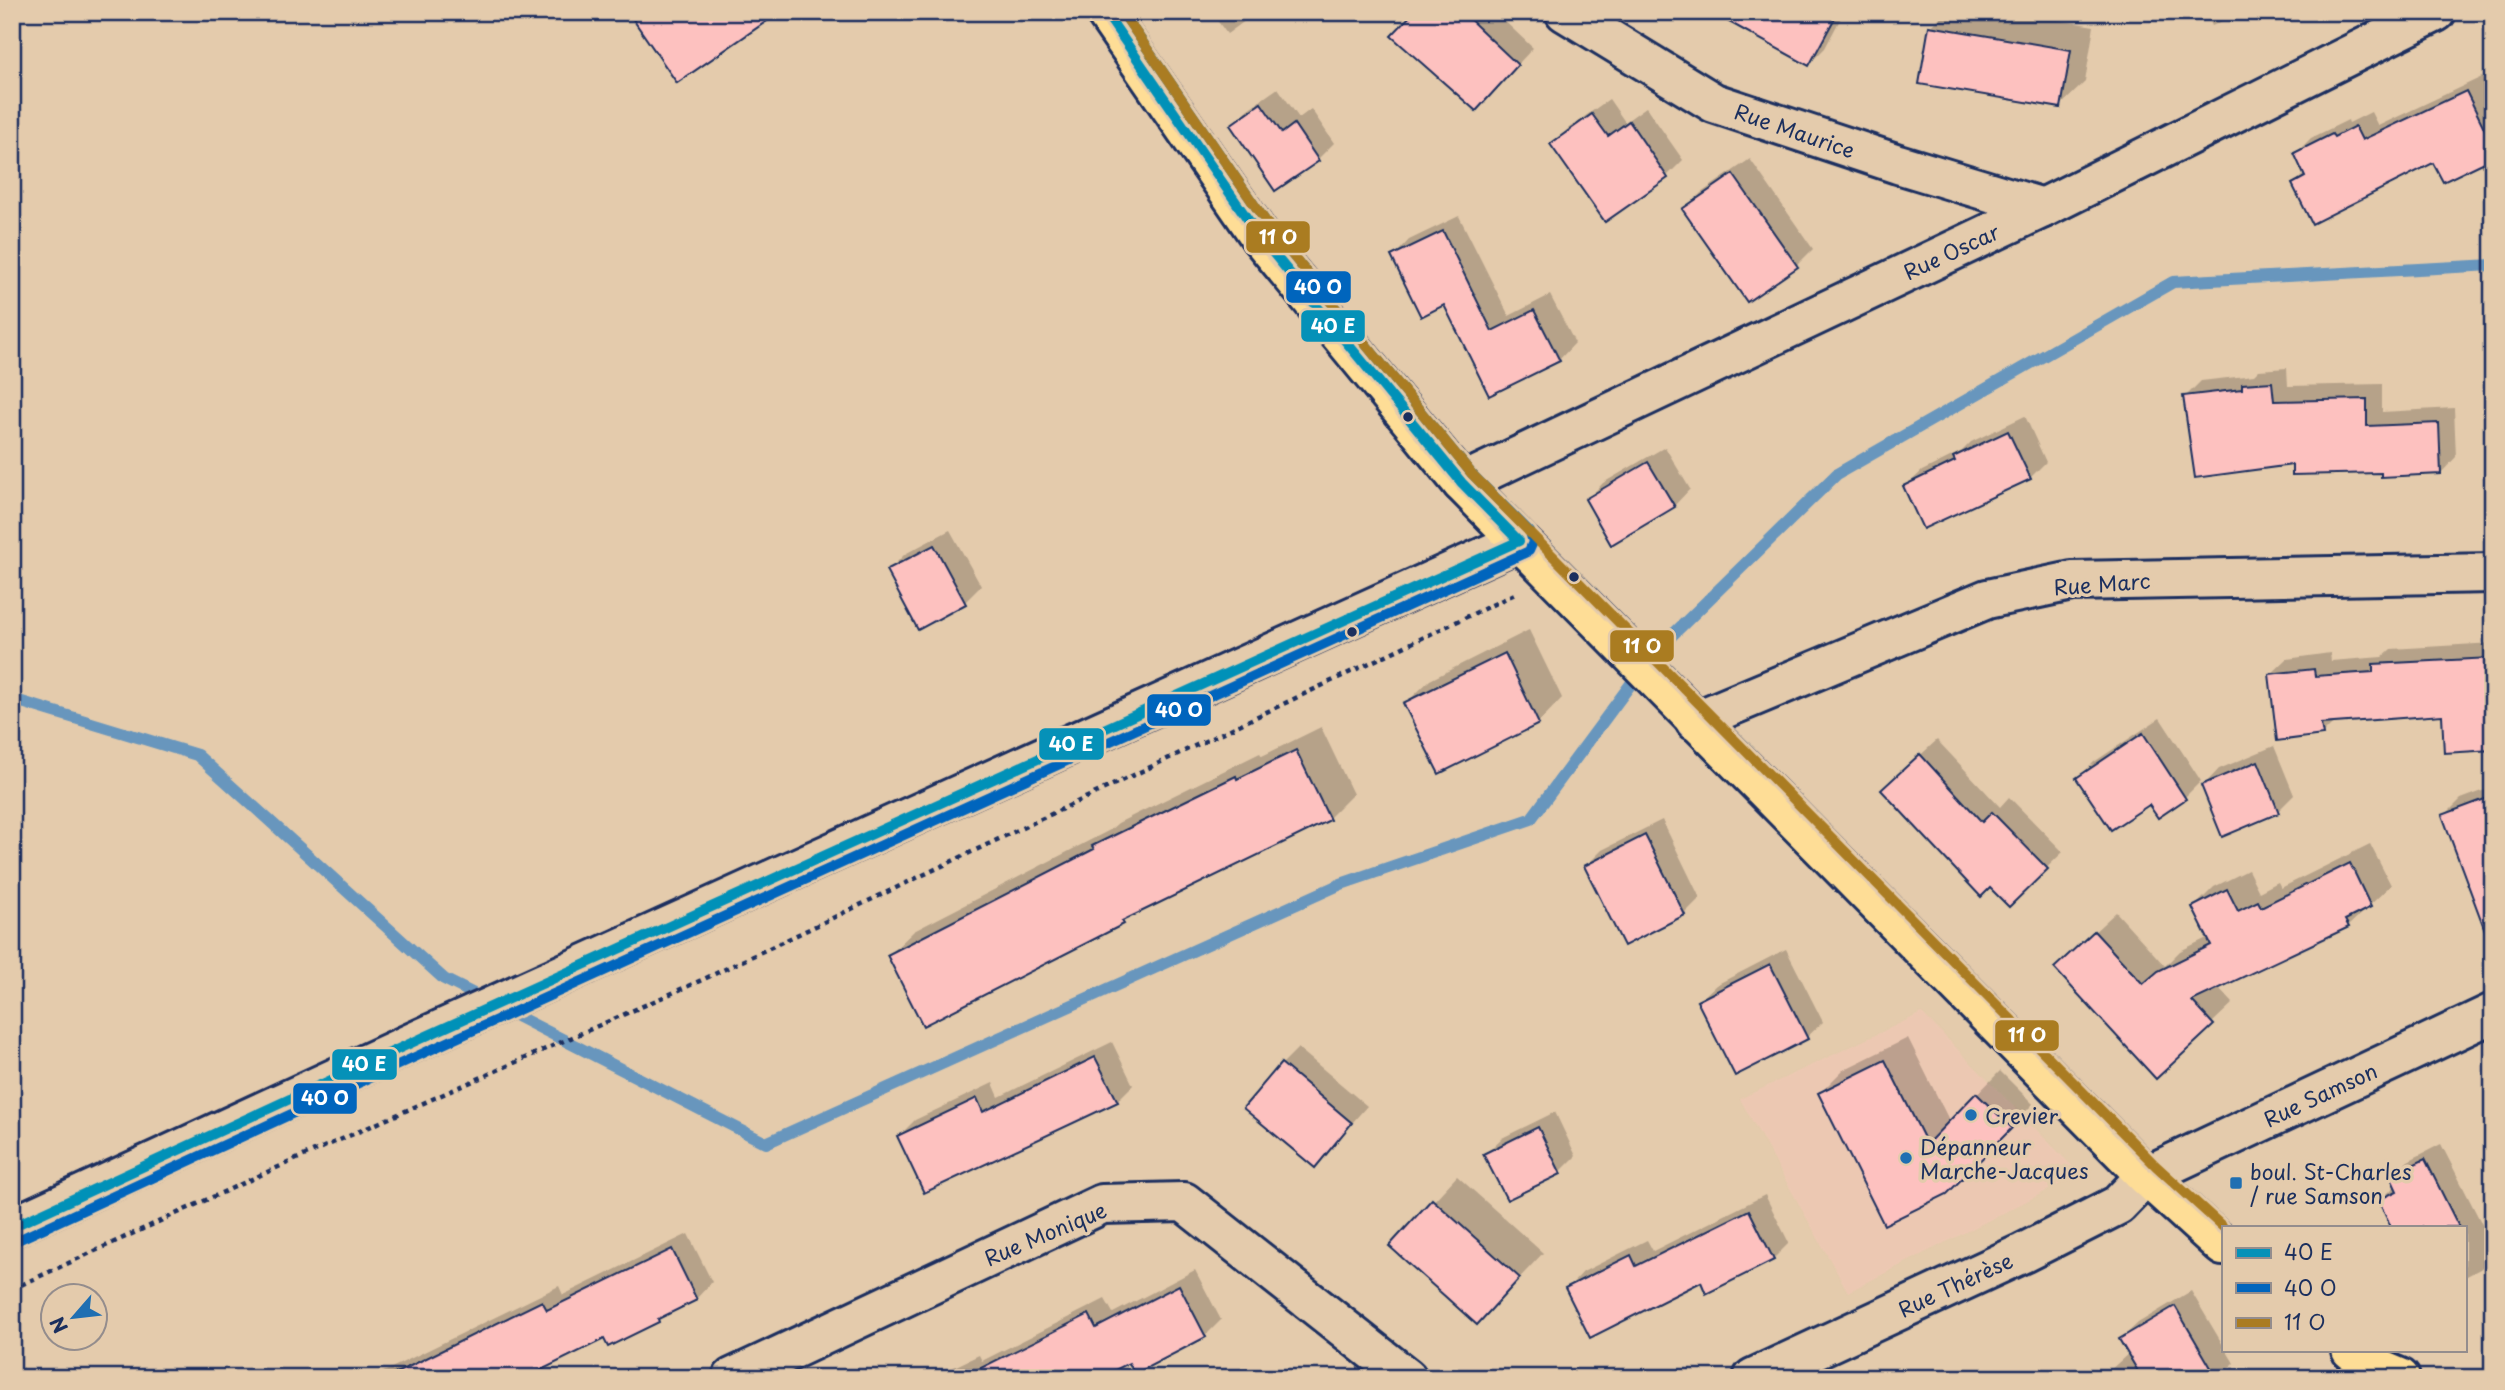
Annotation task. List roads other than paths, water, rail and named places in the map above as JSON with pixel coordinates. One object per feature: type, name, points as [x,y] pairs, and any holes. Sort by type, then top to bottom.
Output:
[{"type":"main road","points":[[1105,12],[1261,237],[1462,483],[2146,1176],[2222,1245]]},
{"type":"main road","points":[[2354,1352],[2381,1370],[2400,1378]]},
{"type":"street","name":"Rue Maurice","points":[[1565,12],[1714,103],[1898,164],[2043,208]]},
{"type":"street","name":"Rue Oscar","points":[[1462,483],[2043,208],[2436,12]]},
{"type":"street","points":[[12,1227],[1519,541]]},
{"type":"street","name":"Rue Marc","points":[[1695,721],[1987,599],[2072,580],[2493,573]]},
{"type":"street","name":"Rue Samson","points":[[2146,1176],[2493,1013]]},
{"type":"street","name":"Rue Thérèse","points":[[1753,1378],[2023,1253],[2118,1205],[2146,1176]]},
{"type":"street","name":"Rue Monique","points":[[732,1378],[1102,1204],[1184,1202],[1407,1378]]},
{"type":"waterway","points":[[503,1009],[766,1143],[1341,884],[1531,819],[1653,654],[1837,474],[2173,282],[2493,265]]},
{"type":"waterway","points":[[12,699],[197,755],[444,979],[486,1000]]},
{"type":"place","name":"Crevier","points":[[1971,1115]]},
{"type":"place","name":"Dépanneur Marche-Jacques","points":[[1906,1158]]},
{"type":"place","name":"boul. St-Charles / rue Samson","points":[[2236,1183]]}]
